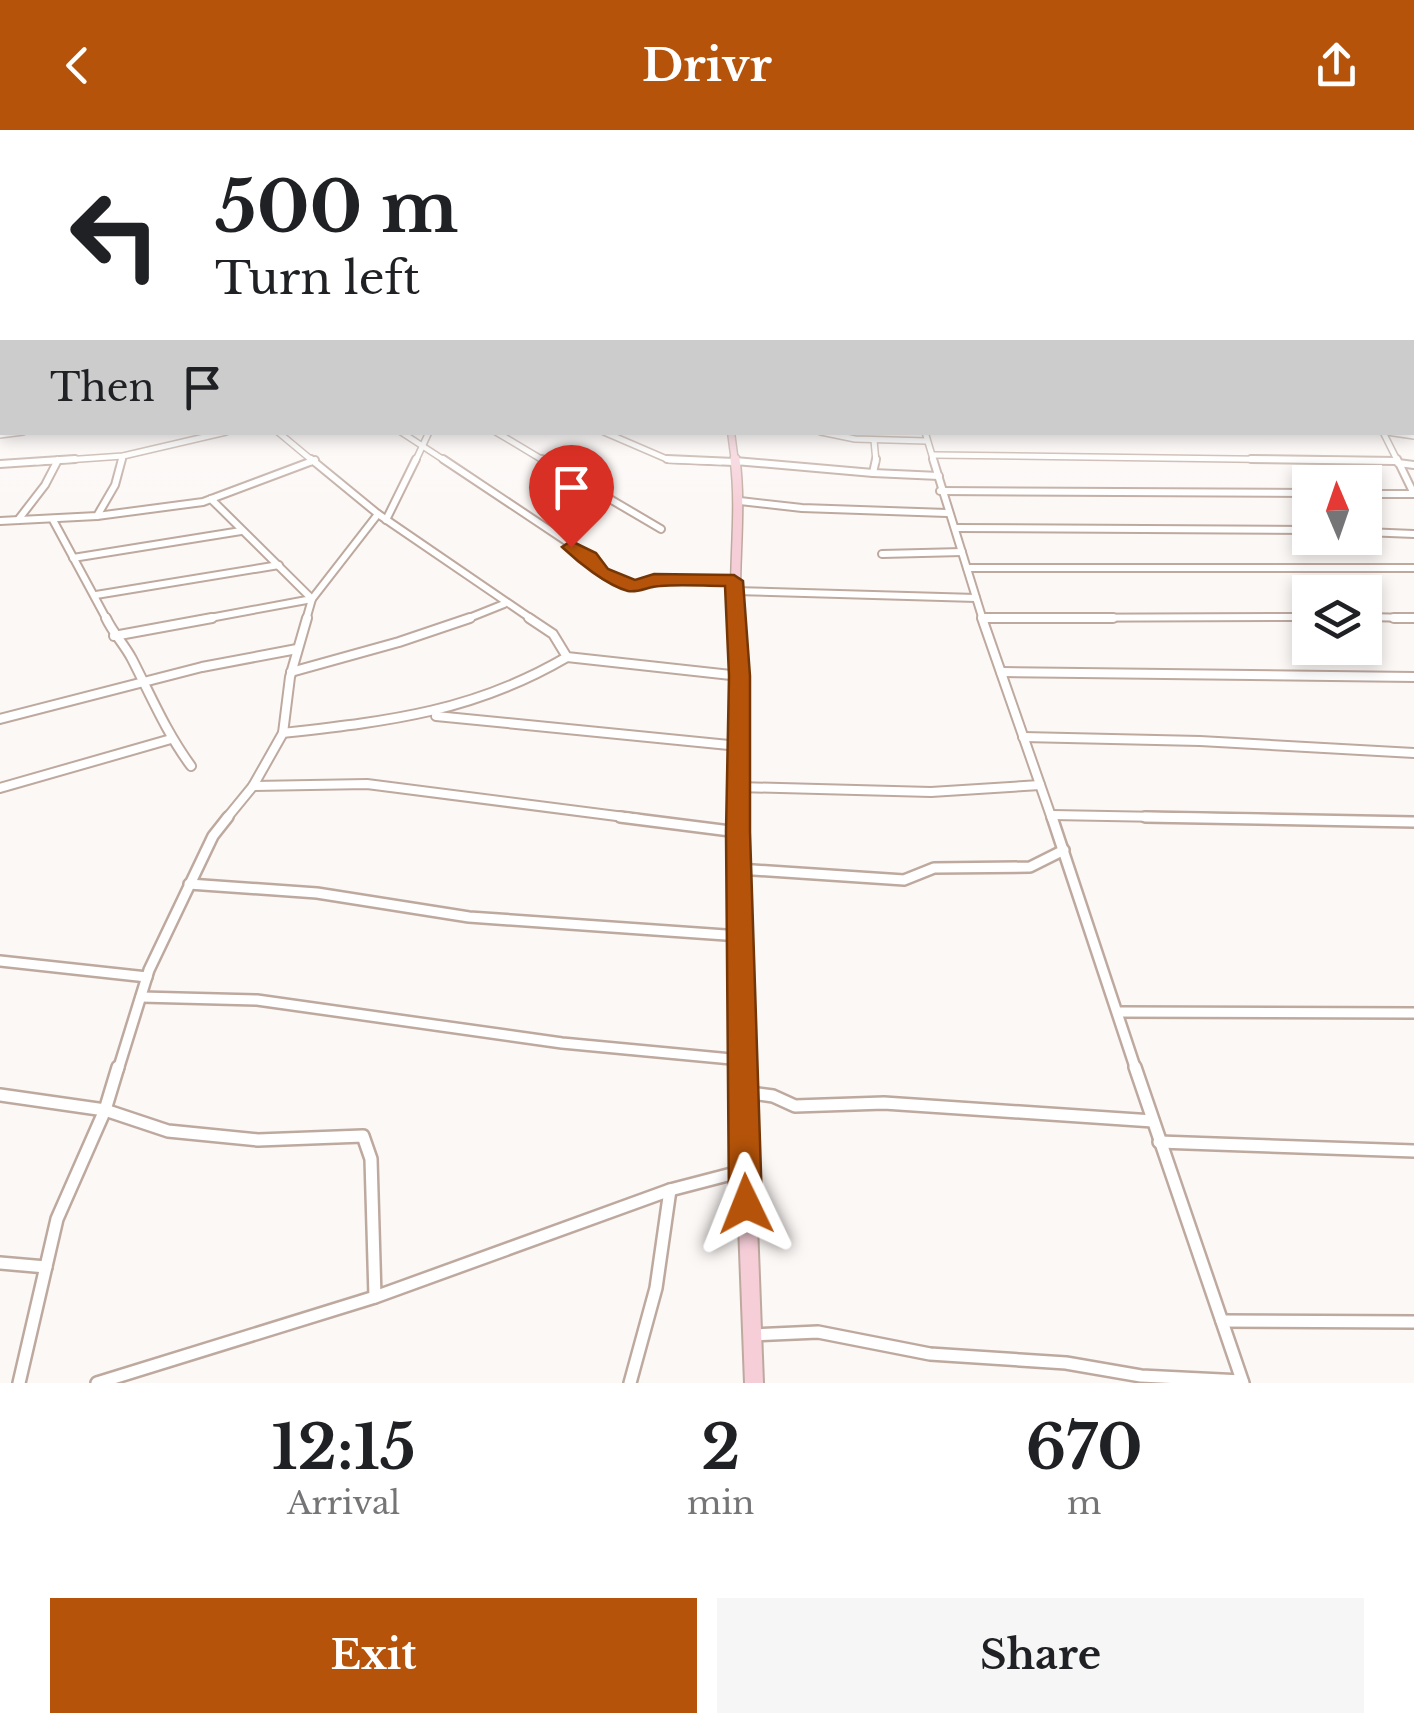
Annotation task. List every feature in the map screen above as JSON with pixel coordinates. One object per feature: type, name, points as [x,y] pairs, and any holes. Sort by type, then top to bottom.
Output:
[{"type":"street","points":[[0,464],[123,456],[213,435]]},
{"type":"street","points":[[282,435],[382,517],[552,634],[563,645],[567,657]]},
{"type":"street","points":[[407,435],[590,557],[602,573],[634,586],[654,580],[976,598]]},
{"type":"street","points":[[19,1383],[57,1219],[104,1110],[147,977],[213,836],[253,786],[283,733],[291,672],[312,599],[382,517],[428,435]]},
{"type":"street","points":[[501,435],[661,529]]},
{"type":"street","points":[[611,435],[670,460],[940,476]]},
{"type":"street","points":[[731,435],[740,501],[734,586],[740,676],[738,832],[744,1171],[754,1383]]},
{"type":"street","points":[[752,1336],[818,1332],[930,1354],[1066,1363],[1176,1379],[1243,1382],[947,513],[934,455],[926,437],[874,440],[841,435]]},
{"type":"street","points":[[1382,494],[1414,494],[1386,435]]},
{"type":"street","points":[[873,473],[878,453],[874,440]]},
{"type":"street","points":[[934,455],[1414,465]]},
{"type":"street","points":[[97,516],[114,486],[123,456]]},
{"type":"street","points":[[18,520],[46,485],[58,460]]},
{"type":"street","points":[[0,531],[2,521],[97,516],[211,499],[314,460]]},
{"type":"street","points":[[940,491],[1292,493]]},
{"type":"street","points":[[211,499],[312,599]]},
{"type":"street","points":[[740,501],[802,508],[947,513]]},
{"type":"street","points":[[53,520],[96,595],[114,636],[129,654],[171,739],[191,766]]},
{"type":"street","points":[[955,528],[1292,530]]},
{"type":"street","points":[[73,558],[242,531]]},
{"type":"street","points":[[1382,533],[1414,534]]},
{"type":"street","points":[[882,554],[962,552]]},
{"type":"street","points":[[96,595],[279,565]]},
{"type":"street","points":[[967,568],[1414,568]]},
{"type":"street","points":[[114,636],[312,599]]},
{"type":"street","points":[[291,672],[444,630],[504,604]]},
{"type":"street","points":[[982,618],[1292,617]]},
{"type":"street","points":[[1382,617],[1414,618]]},
{"type":"street","points":[[0,719],[202,667],[297,650]]},
{"type":"street","points":[[283,733],[436,716],[540,674],[567,657],[740,676]]},
{"type":"street","points":[[1001,672],[1414,677]]},
{"type":"street","points":[[436,716],[739,746]]},
{"type":"street","points":[[1023,737],[1200,741],[1414,753]]},
{"type":"street","points":[[0,788],[171,739]]},
{"type":"street","points":[[253,786],[367,784],[738,832]]},
{"type":"street","points":[[738,786],[931,792],[1040,785]]},
{"type":"street","points":[[1052,815],[1414,822]]},
{"type":"street","points":[[739,869],[904,880],[934,868],[1030,867],[1064,850]]},
{"type":"street","points":[[190,884],[318,893],[469,917],[740,936]]},
{"type":"street","points":[[0,961],[147,977]]},
{"type":"street","points":[[140,998],[257,1000],[398,1016],[562,1044],[742,1060]]},
{"type":"street","points":[[1118,1012],[1414,1013]]},
{"type":"street","points":[[743,1092],[773,1096],[794,1106],[884,1103],[1152,1121]]},
{"type":"street","points":[[0,1095],[104,1110],[168,1132],[258,1140],[364,1136],[371,1160],[375,1298]]},
{"type":"street","points":[[1159,1142],[1414,1151]]},
{"type":"street","points":[[96,1383],[375,1298],[670,1190],[744,1171]]},
{"type":"street","points":[[630,1383],[656,1298],[667,1241],[670,1190]]},
{"type":"street","points":[[0,1263],[46,1267]]},
{"type":"street","points":[[1222,1321],[1414,1322]]},
{"type":"route","points":[[571,547],[590,557],[602,573],[634,586],[654,580],[734,581],[740,676],[738,832],[746,1204]]}]
